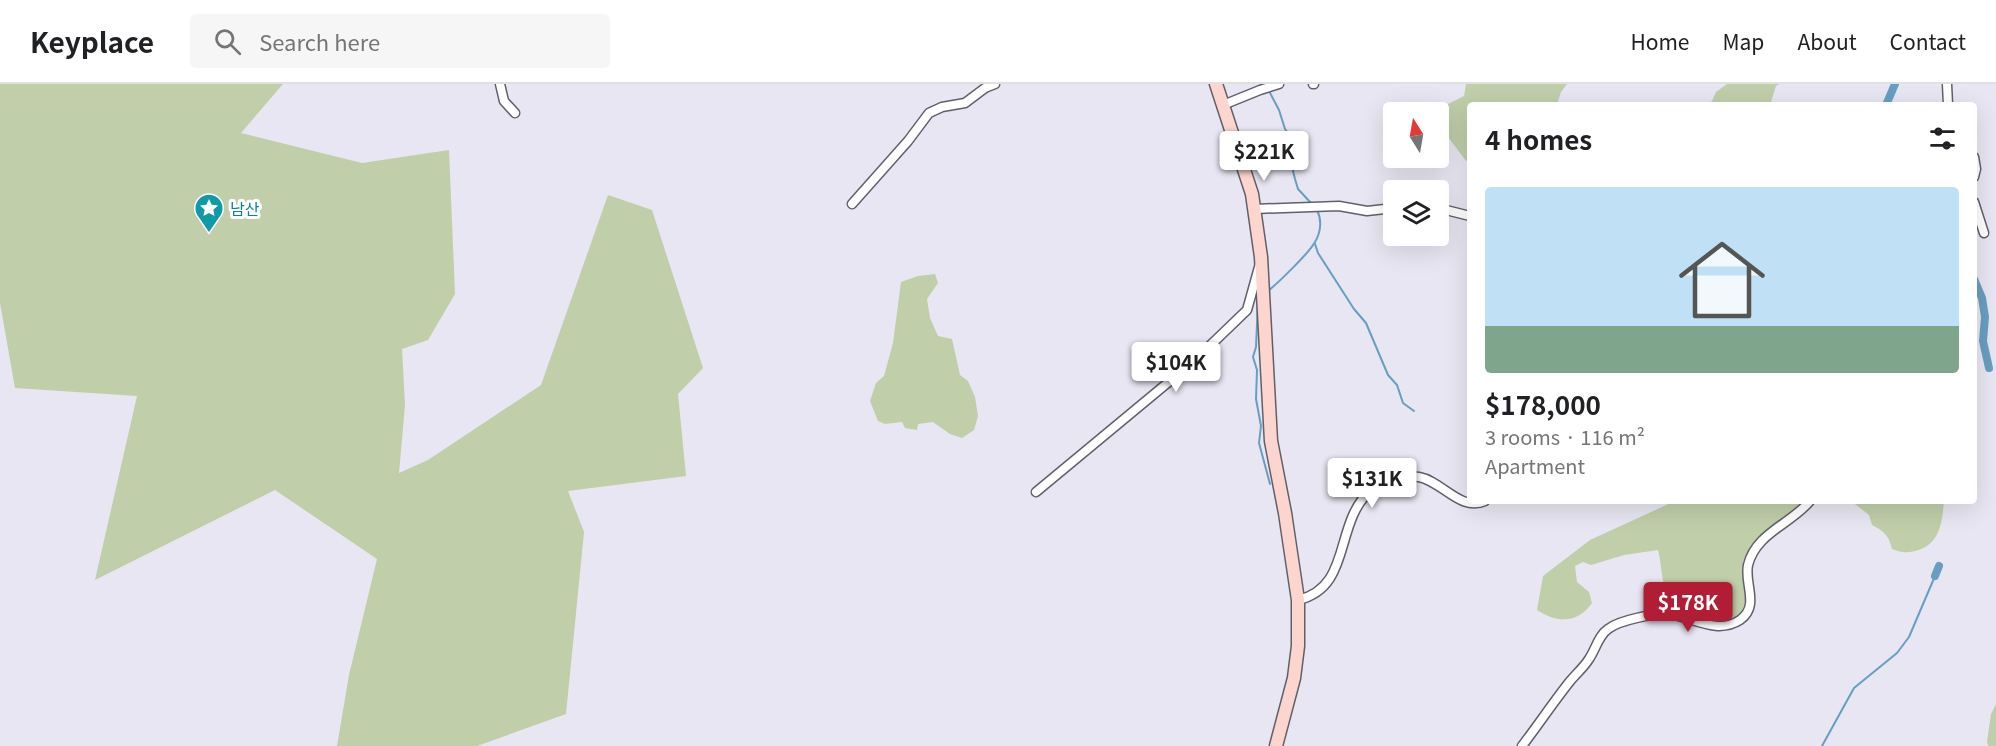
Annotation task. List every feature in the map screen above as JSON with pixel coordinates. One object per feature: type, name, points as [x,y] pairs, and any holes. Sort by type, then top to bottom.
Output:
[{"type":"main road","points":[[1216,84],[1252,194],[1261,257],[1271,441],[1298,600],[1298,646],[1294,678],[1276,746]]},
{"type":"street","points":[[500,84],[504,101],[515,113]]},
{"type":"street","points":[[852,204],[908,141],[929,113],[942,107],[965,104],[985,87],[995,84]]},
{"type":"street","points":[[1223,105],[1279,84]]},
{"type":"street","points":[[1947,84],[1948,102]]},
{"type":"street","points":[[1254,209],[1338,206],[1367,211],[1383,209]]},
{"type":"street","points":[[1449,211],[1467,215]]},
{"type":"street","points":[[1977,211],[1984,233]]},
{"type":"street","points":[[1036,492],[1194,361],[1247,310],[1261,257]]},
{"type":"street","points":[[1298,600],[1310,597],[1325,586],[1333,576],[1352,516],[1360,503],[1377,486],[1405,477],[1419,477],[1467,503]]},
{"type":"street","points":[[1522,746],[1571,679],[1589,659],[1601,636],[1609,628],[1619,623],[1658,614],[1669,614],[1714,626],[1735,623],[1743,618],[1750,607],[1748,567],[1751,556],[1766,536],[1794,517],[1807,504]]},
{"type":"green space","points":[[0,84],[283,84],[241,133],[362,163],[449,150],[455,294],[428,340],[402,349],[405,405],[399,473],[428,460],[541,385],[608,195],[652,210],[703,368],[678,394],[686,476],[568,491],[584,532],[566,714],[477,746],[337,746],[349,675],[377,559],[275,490],[95,580],[137,396],[15,388],[0,303]]},
{"type":"green space","points":[[1466,84],[1567,84],[1558,102],[1467,102],[1466,161],[1449,138],[1449,104],[1464,96]]},
{"type":"green space","points":[[1727,84],[1779,84],[1776,86],[1771,102],[1711,102],[1716,92]]},
{"type":"green space","points":[[935,274],[938,283],[927,299],[930,318],[938,336],[952,339],[960,375],[968,381],[975,397],[978,416],[974,430],[962,438],[950,434],[933,422],[918,424],[917,430],[905,428],[902,422],[885,424],[878,421],[870,401],[876,383],[884,376],[893,343],[901,282],[918,276]]},
{"type":"green space","points":[[1668,504],[1800,504],[1752,545],[1742,568],[1744,606],[1735,617],[1726,620],[1692,616],[1674,605],[1664,587],[1658,550],[1624,555],[1591,565],[1583,562],[1575,566],[1577,582],[1589,592],[1592,603],[1580,615],[1559,619],[1537,610],[1543,576],[1590,540]]},
{"type":"green space","points":[[1855,504],[1944,504],[1941,525],[1935,538],[1930,544],[1915,551],[1901,552],[1892,549],[1885,534],[1872,525],[1869,515]]},
{"type":"green space","points":[[1996,704],[1996,746],[1988,746],[1991,714]]},
{"type":"waterway","points":[[1887,102],[1895,84]]},
{"type":"waterway","points":[[1268,89],[1279,110],[1285,129],[1293,140],[1295,149],[1293,171],[1298,189],[1311,203]]},
{"type":"waterway","points":[[1268,291],[1312,247],[1319,234],[1320,218],[1317,210]]},
{"type":"waterway","points":[[1315,244],[1318,253],[1354,309],[1366,323],[1388,375],[1397,385],[1403,403],[1414,411]]},
{"type":"waterway","points":[[1977,286],[1982,298],[1985,317],[1983,341],[1989,368]]},
{"type":"waterway","points":[[1258,301],[1256,347],[1253,357],[1257,370],[1256,399],[1261,426],[1259,443],[1270,484]]},
{"type":"waterway","points":[[1935,576],[1939,566]]},
{"type":"waterway","points":[[1822,746],[1854,688],[1897,653],[1909,637],[1935,576]]},
{"type":"place","name":"남산","points":[[209,234]]}]
